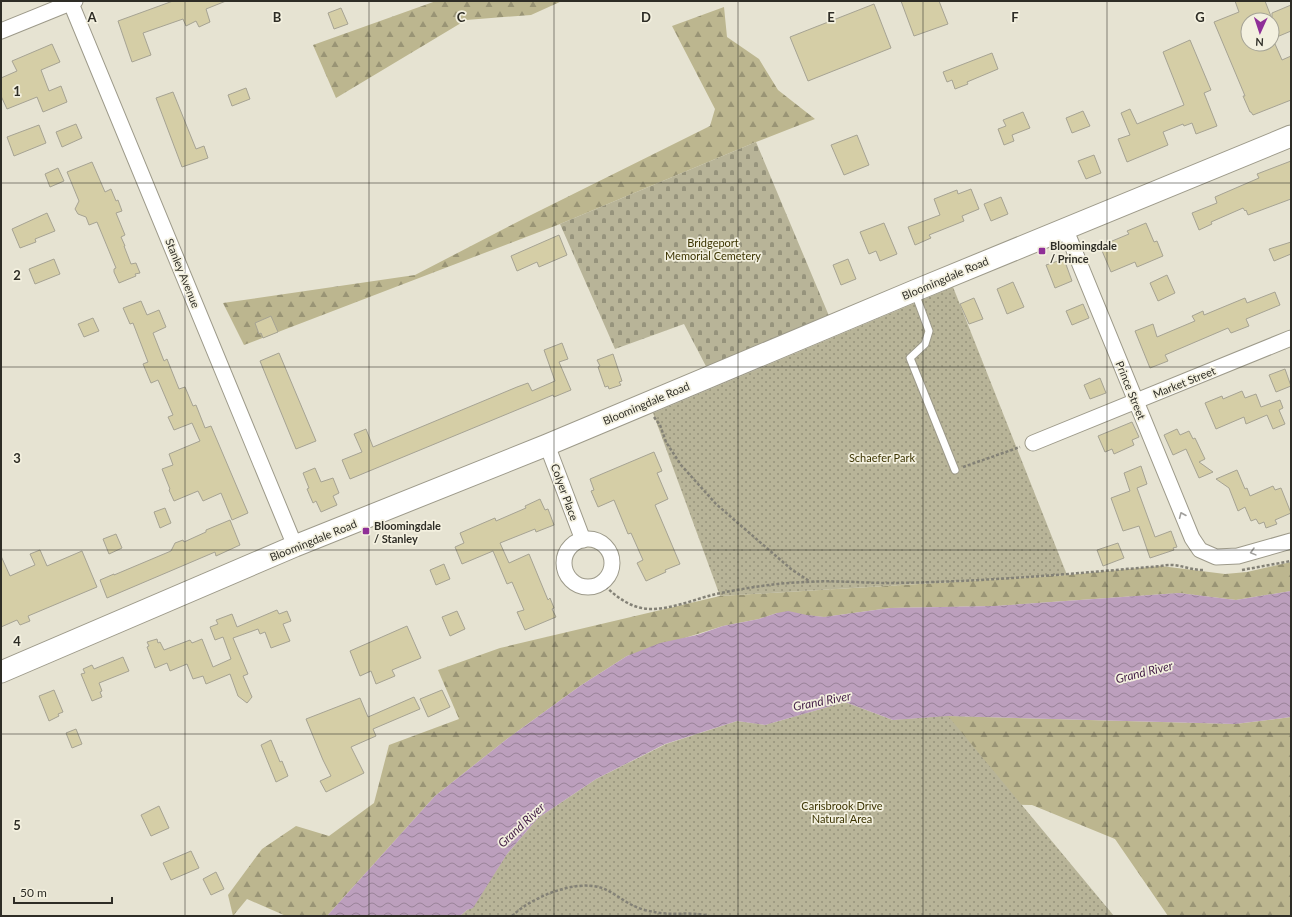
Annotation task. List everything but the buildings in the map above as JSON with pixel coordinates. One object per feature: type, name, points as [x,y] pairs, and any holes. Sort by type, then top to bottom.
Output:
[{"type":"main road","name":"Bloomingdale Road","points":[[1,672],[296,546],[547,445],[1065,228],[1291,136]]},
{"type":"street","points":[[1,31],[72,2]]},
{"type":"street","name":"Stanley Avenue","points":[[72,2],[296,546]]},
{"type":"street","name":"Prince Street","points":[[1065,228],[1192,538],[1200,550],[1216,558],[1238,556],[1291,541]]},
{"type":"street","name":"Market Street","points":[[1033,442],[1291,338]]},
{"type":"street","name":"Colyer Place","points":[[547,445],[583,540]]},
{"type":"street","points":[[583,540],[593,540],[602,544],[609,551],[612,560],[611,570],[606,579],[599,585],[589,587],[580,586],[571,580],[566,572],[564,564],[565,556],[575,543],[583,540]]},
{"type":"lane","points":[[914,291],[929,331],[925,344],[910,358],[955,470]]},
{"type":"path","points":[[653,414],[660,425],[666,442],[681,465],[716,504],[800,577],[809,582]]},
{"type":"path","points":[[955,470],[1033,442]]},
{"type":"path","points":[[602,582],[614,595],[627,603],[640,608],[650,609],[663,608],[716,594],[739,590],[770,585],[809,582],[889,583],[969,580],[1067,575],[1170,564],[1195,570],[1203,570]]},
{"type":"path","points":[[512,916],[520,908],[547,894],[586,884],[603,888],[634,907],[656,913],[688,913],[709,916]]},
{"type":"green space","points":[[436,1],[562,1],[531,15],[466,20],[336,98],[313,45]]},
{"type":"green space","points":[[724,7],[727,37],[759,59],[778,90],[815,119],[560,224],[244,345],[223,303],[415,275],[529,216],[710,126],[715,109],[672,26]]},
{"type":"green space","name":"Bridgeport Memorial Cemetery","points":[[756,142],[832,323],[710,374],[684,324],[615,349],[560,224]]},
{"type":"green space","name":"Schaefer Park","points":[[953,287],[1067,575],[720,596],[653,413]]},
{"type":"green space","points":[[1291,562],[1291,591],[1236,600],[1179,593],[995,606],[890,608],[824,617],[777,613],[759,619],[723,626],[627,656],[580,686],[507,739],[435,796],[327,916],[286,916],[247,899],[233,916],[228,895],[262,849],[296,826],[329,836],[374,803],[389,745],[459,719],[438,670],[500,648],[720,596],[1067,575],[1161,566],[1225,574],[1247,572]]},
{"type":"green space","name":"Carisbrook Drive Natural Area","points":[[845,702],[893,720],[948,716],[1114,916],[460,916],[473,907],[507,854],[538,818],[596,779],[666,744],[737,721],[765,725]]},
{"type":"green space","points":[[948,716],[1235,724],[1291,717],[1291,916],[1168,916],[1115,839],[1032,805],[793,800],[460,916],[473,907],[507,854],[893,720]]},
{"type":"water","name":"Grand River","points":[[1291,591],[1291,717],[1235,724],[948,716],[893,720],[845,702],[765,725],[737,721],[665,744],[596,779],[538,818],[507,854],[473,908],[467,910],[460,916],[327,916],[435,796],[507,739],[580,686],[627,656],[660,643],[697,635],[723,626],[759,619],[788,611],[824,617],[890,608],[995,606],[1179,593],[1236,600]]},
{"type":"place","name":"Bloomingdale / Prince","points":[[1042,251]]},
{"type":"place","name":"Bloomingdale / Stanley","points":[[366,531]]}]
